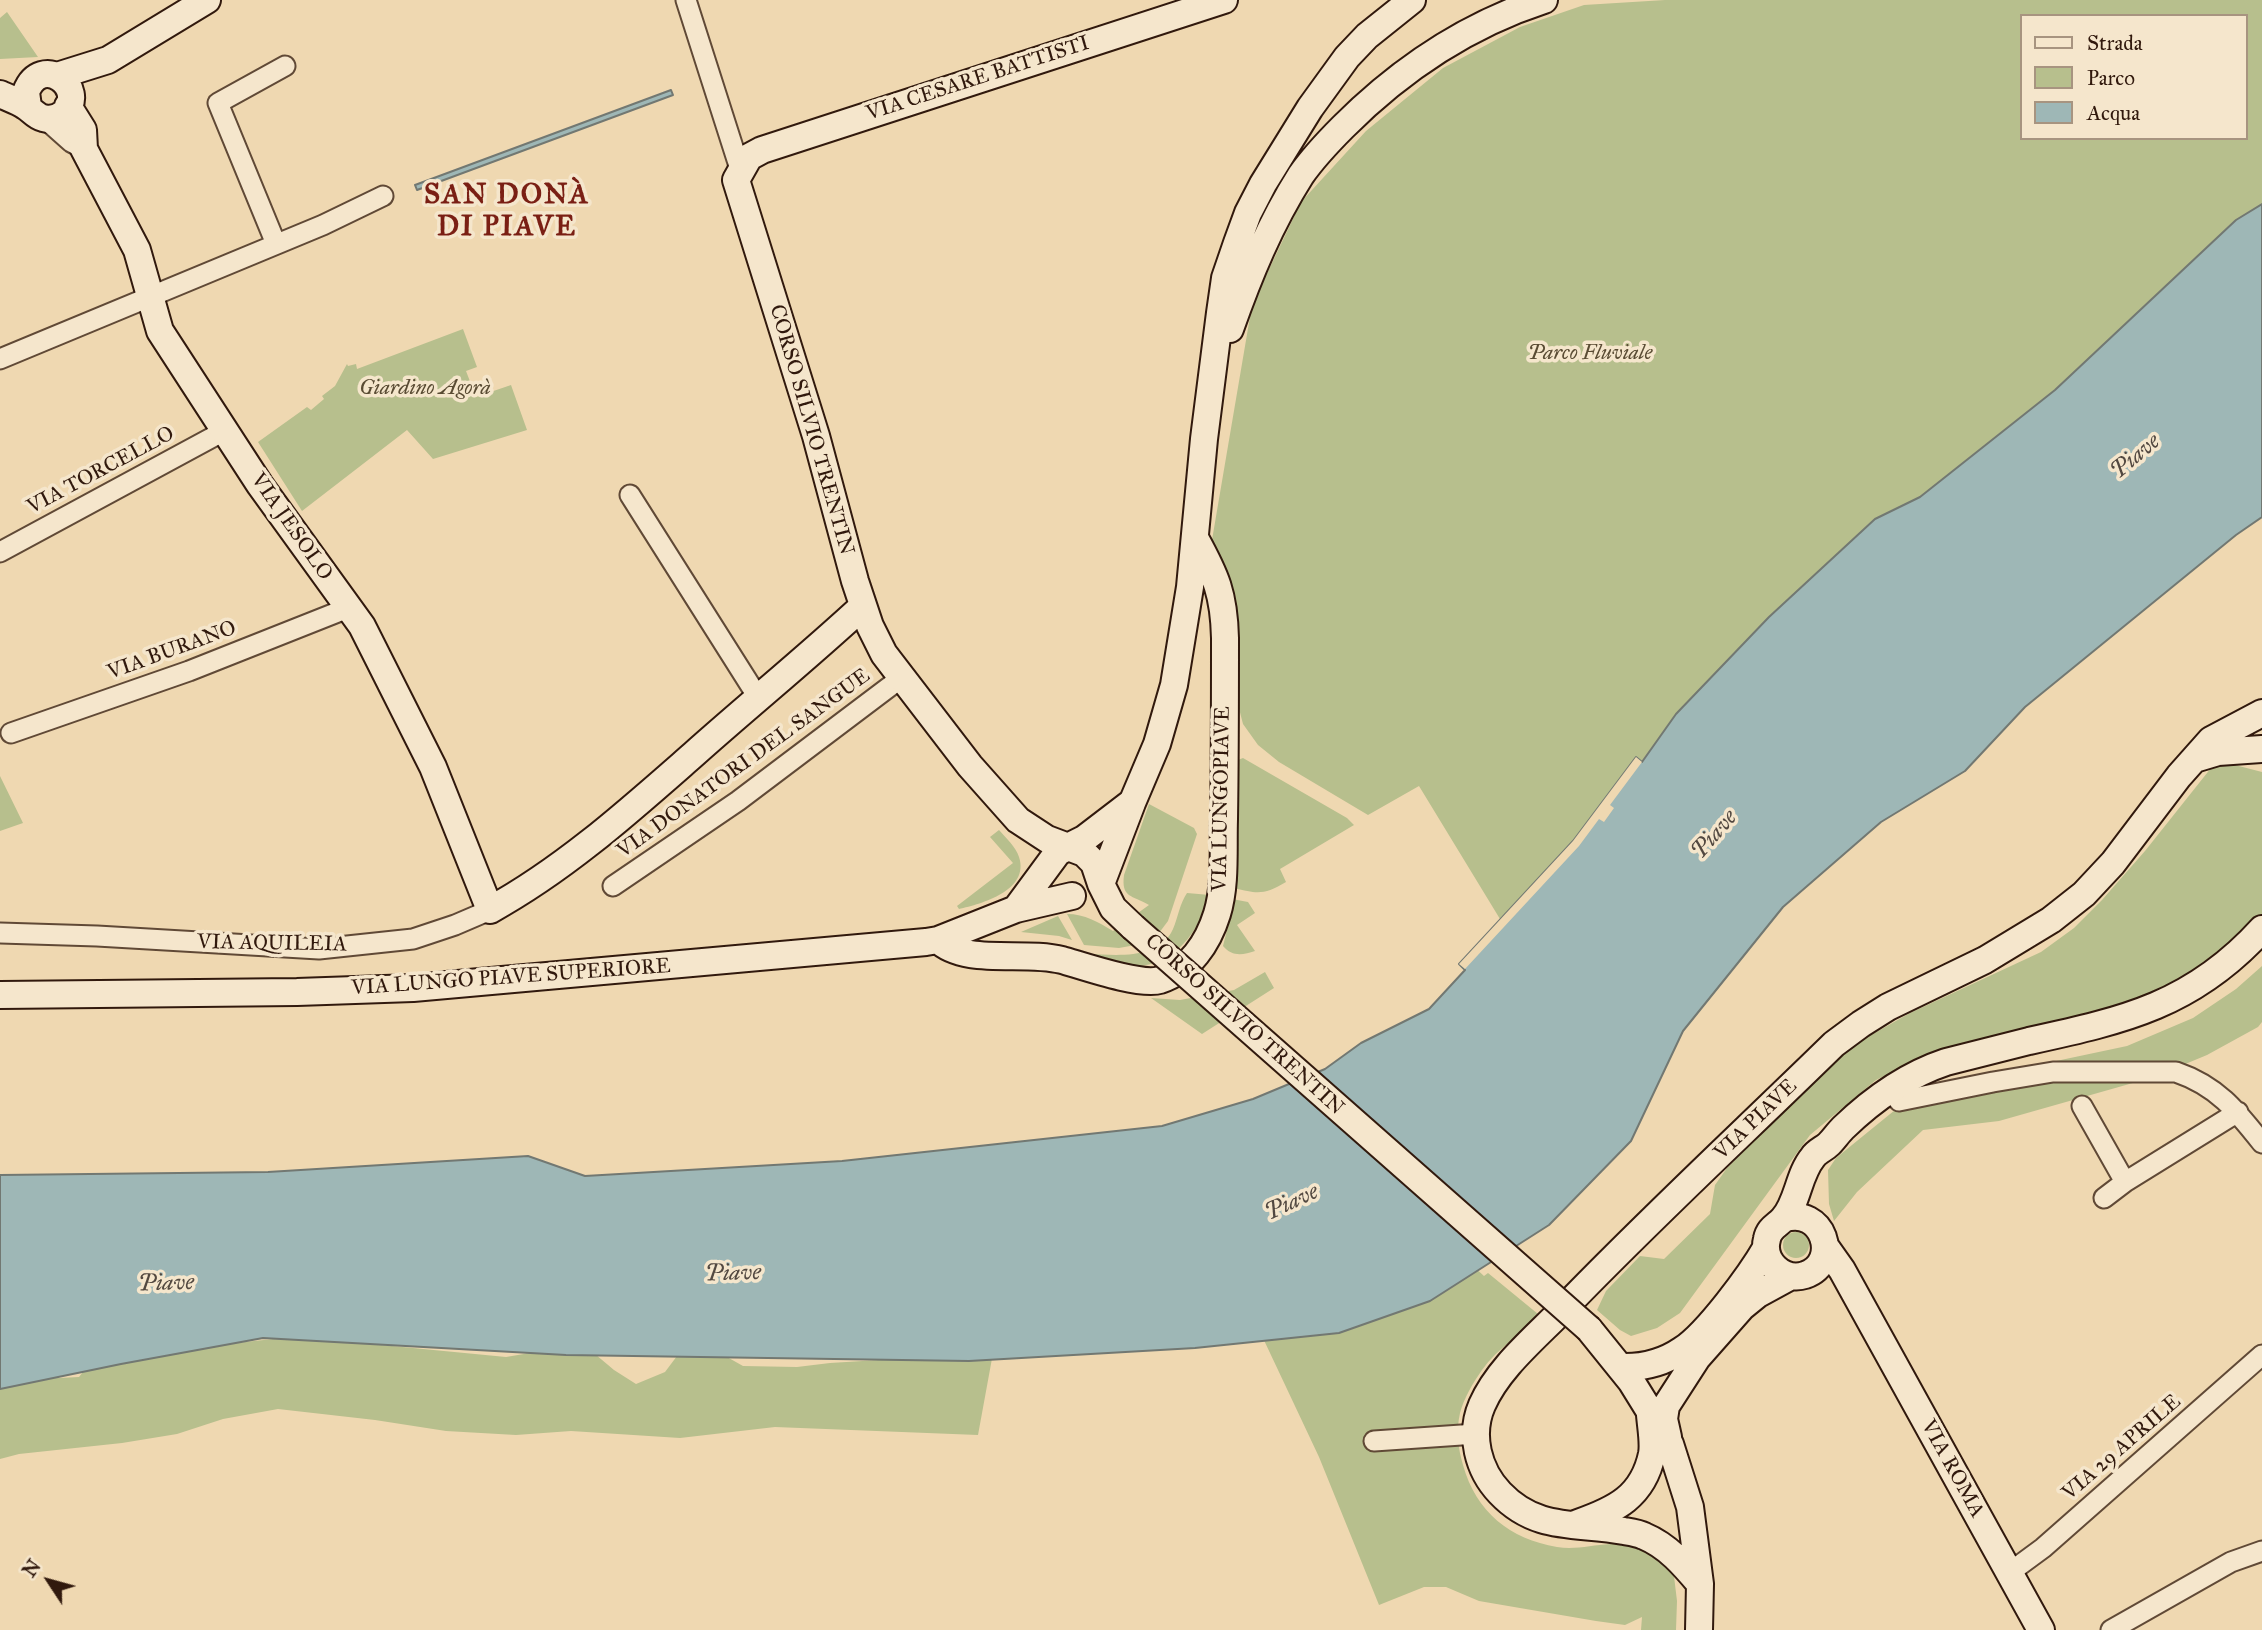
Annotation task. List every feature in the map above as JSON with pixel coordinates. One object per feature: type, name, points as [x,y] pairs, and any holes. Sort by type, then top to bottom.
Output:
[{"type":"street","points":[[36,113],[26,92],[57,90],[207,0]]},
{"type":"street","name":"CORSO SILVIO TRENTIN","points":[[686,0],[740,169],[736,180],[739,192],[816,436],[870,626],[884,654],[901,678],[970,766],[1018,820],[1055,884],[1072,896],[1091,899],[1113,908]]},
{"type":"street","name":"VIA CESARE BATTISTI","points":[[740,169],[749,157],[762,150],[1224,0]]},
{"type":"street","points":[[1101,884],[1157,744],[1174,685],[1185,626],[1204,439],[1225,278],[1248,214],[1304,117],[1347,57],[1367,36],[1412,0]]},
{"type":"street","points":[[1215,355],[1226,339],[1251,270],[1275,219],[1303,173],[1329,141],[1383,90],[1448,43],[1487,22],[1544,0]]},
{"type":"street","points":[[276,244],[218,103],[285,66]]},
{"type":"street","points":[[0,76],[57,90]]},
{"type":"street","points":[[0,94],[36,113],[60,116],[57,90]]},
{"type":"street","name":"VIA JESOLO","points":[[57,90],[83,130],[84,149],[137,250],[160,331],[224,431],[362,626],[500,904]]},
{"type":"street","name":"VIA JESOLO","points":[[36,113],[71,142],[84,149]]},
{"type":"street","points":[[0,359],[323,225],[383,196]]},
{"type":"street","name":"VIA TORCELLO","points":[[0,552],[224,431]]},
{"type":"street","points":[[630,495],[759,699]]},
{"type":"street","name":"VIA LUNGOPIAVE","points":[[967,942],[997,956],[1013,954],[1057,959],[1108,974],[1157,981],[1189,963],[1203,946],[1217,915],[1222,880],[1224,609],[1215,575],[1195,538]]},
{"type":"street","name":"VIA AQUILEIA","points":[[0,933],[319,948],[413,939],[500,904],[572,858],[759,699],[863,606]]},
{"type":"street","name":"VIA BURANO","points":[[11,733],[189,671],[348,608]]},
{"type":"street","name":"VIA DONATORI DEL SANGUE","points":[[613,886],[738,801],[901,678]]},
{"type":"street","name":"VIA PIAVE","points":[[1700,1584],[1674,1554],[1643,1535],[1612,1529],[1559,1525],[1538,1519],[1517,1508],[1501,1494],[1483,1468],[1477,1451],[1476,1434],[1481,1408],[1492,1386],[1506,1368],[1639,1233],[1834,1044],[1888,1007],[1985,960],[2051,920],[2084,894],[2113,863],[2211,740],[2262,713]]},
{"type":"street","points":[[2193,760],[2218,752],[2262,748]]},
{"type":"street","points":[[1016,909],[1058,852],[1070,847],[1132,803]]},
{"type":"street","name":"CORSO SILVIO TRENTIN","points":[[1018,820],[1047,839],[1084,853],[1094,863],[1113,908],[1133,927],[1588,1329],[1620,1367],[1670,1444]]},
{"type":"street","name":"VIA LUNGO PIAVE SUPERIORE","points":[[0,995],[269,993],[413,988],[939,940],[967,942],[1016,909],[1072,896]]},
{"type":"street","points":[[1699,1630],[1700,1584],[1690,1507],[1664,1419],[1666,1406],[1697,1358],[1742,1307],[1758,1294],[1821,1262],[1821,1237],[1811,1200],[1812,1186],[1829,1144],[1840,1130],[1890,1090],[1927,1068],[2096,1027],[2172,999],[2207,979],[2245,948],[2262,929]]},
{"type":"street","points":[[1899,1101],[2053,1072],[2176,1072],[2191,1077],[2220,1094],[2262,1143]]},
{"type":"street","points":[[2082,1106],[2126,1182]]},
{"type":"street","points":[[2104,1198],[2238,1112]]},
{"type":"street","points":[[1620,1367],[1646,1367],[1684,1349],[1722,1308],[1759,1260],[1766,1248],[1770,1232],[1791,1206],[1804,1168],[1815,1154],[1829,1144]]},
{"type":"street","points":[[1783,1219],[1801,1217],[1810,1221],[1821,1237]]},
{"type":"street","name":"VIA ROMA","points":[[1821,1237],[1842,1270],[2041,1630]]},
{"type":"street","points":[[1766,1248],[1773,1267],[1782,1273],[1799,1275]]},
{"type":"street","name":"VIA ROMA","points":[[1799,1275],[1833,1286],[1863,1309]]},
{"type":"street","name":"VIA 29 APRILE","points":[[2009,1573],[2043,1548],[2262,1355]]},
{"type":"street","name":"VIA PIAVE","points":[[1573,1525],[1609,1512],[1625,1502],[1640,1483],[1652,1453],[1650,1410]]},
{"type":"street","points":[[1374,1441],[1476,1434]]},
{"type":"street","points":[[2111,1630],[2231,1562],[2262,1551]]},
{"type":"green space","name":"Parco Fluviale","points":[[1665,0],[2262,0],[2262,204],[2236,220],[2055,390],[1920,497],[1875,519],[1769,617],[1676,714],[1642,762],[1636,758],[1573,841],[1500,919],[1419,786],[1368,815],[1279,762],[1258,745],[1243,724],[1235,693],[1236,604],[1212,540],[1252,305],[1301,202],[1366,131],[1443,68],[1520,27],[1584,5]]},
{"type":"green space","points":[[7,12],[38,57],[0,59],[0,18]]},
{"type":"green space","name":"Giardino Agorà","points":[[463,329],[477,367],[466,371],[476,397],[511,385],[527,430],[433,459],[407,430],[302,511],[258,442],[307,407],[311,410],[324,399],[322,396],[335,386],[347,364],[356,364],[357,369]]},
{"type":"green space","points":[[1243,758],[1347,818],[1354,825],[1280,869],[1286,882],[1261,892],[1234,888],[1235,761]]},
{"type":"green space","points":[[2215,763],[2262,772],[2262,914],[2247,933],[2215,961],[2115,1013],[1913,1062],[1876,1080],[1810,1135],[1680,1313],[1657,1328],[1631,1336],[1597,1310],[1606,1291],[1640,1256],[1664,1259],[1710,1214],[1715,1185],[1727,1168],[1821,1072],[1864,1039],[1910,1013],[2041,952],[2074,928],[2145,851]]},
{"type":"green space","points":[[0,776],[23,823],[0,831]]},
{"type":"green space","points":[[1149,804],[1194,828],[1197,834],[1168,921],[1156,937],[1141,944],[1119,948],[1084,945],[1067,914],[1086,917],[1113,931],[1149,905],[1126,892],[1124,875]]},
{"type":"green space","points":[[999,830],[1019,857],[1021,869],[1017,878],[1002,894],[959,909],[957,906],[1013,863],[990,837]]},
{"type":"green space","points":[[1187,893],[1210,895],[1190,936],[1168,957],[1139,966],[1115,964],[1089,954],[1137,953],[1158,946],[1167,939],[1173,929]]},
{"type":"green space","points":[[1232,899],[1248,902],[1255,913],[1237,925],[1255,951],[1238,954],[1223,946]]},
{"type":"green space","points":[[1058,916],[1072,940],[1021,932]]},
{"type":"green space","points":[[2262,966],[2262,1022],[2258,1027],[2207,1055],[2154,1077],[1999,1121],[1923,1130],[1857,1192],[1834,1221],[1829,1204],[1828,1170],[1836,1158],[1895,1110],[1925,1095],[1990,1075],[2127,1046],[2193,1018],[2236,989]]},
{"type":"green space","points":[[1265,972],[1274,988],[1202,1034],[1151,998],[1180,1000],[1234,990]]},
{"type":"green space","points":[[1796,1232],[1805,1236],[1809,1245],[1805,1254],[1796,1258],[1787,1254],[1783,1245],[1787,1236]]},
{"type":"green space","points":[[1471,1264],[1484,1276],[1488,1273],[1538,1314],[1488,1362],[1472,1385],[1460,1413],[1460,1452],[1469,1482],[1477,1497],[1497,1521],[1540,1543],[1564,1548],[1619,1544],[1651,1555],[1673,1568],[1677,1601],[1676,1630],[1641,1630],[1642,1617],[1625,1625],[1479,1601],[1446,1587],[1424,1587],[1379,1605],[1319,1457],[1262,1336]]},
{"type":"green space","points":[[273,1339],[361,1343],[506,1357],[583,1344],[636,1384],[665,1372],[677,1356],[711,1348],[743,1366],[797,1367],[993,1353],[978,1435],[775,1427],[680,1438],[571,1431],[516,1435],[446,1431],[278,1409],[223,1419],[177,1434],[19,1454],[0,1459],[0,1365],[41,1364],[59,1378],[79,1377],[94,1358]]},
{"type":"water","points":[[671,90],[673,95],[417,190],[415,185]]},
{"type":"water","name":"Piave","points":[[2262,204],[2262,517],[2236,535],[2025,707],[1965,771],[1881,822],[1783,907],[1683,1031],[1631,1141],[1549,1225],[1430,1301],[1339,1333],[1195,1348],[969,1361],[566,1355],[263,1338],[0,1389],[0,1175],[268,1172],[528,1156],[585,1176],[842,1161],[1162,1126],[1253,1099],[1325,1069],[1361,1043],[1429,1009],[1465,970],[1459,964],[1573,841],[1636,757],[1642,762],[1676,714],[1769,617],[1875,519],[1920,497],[2055,390],[2236,220]]},
{"type":"pier","points":[[1636,757],[1642,762],[1610,805],[1614,808],[1604,822],[1599,819],[1579,846],[1465,969],[1459,964],[1573,841]]},
{"type":"district","name":"SAN DONÀ DI PIAVE","points":[[507,212]]}]
